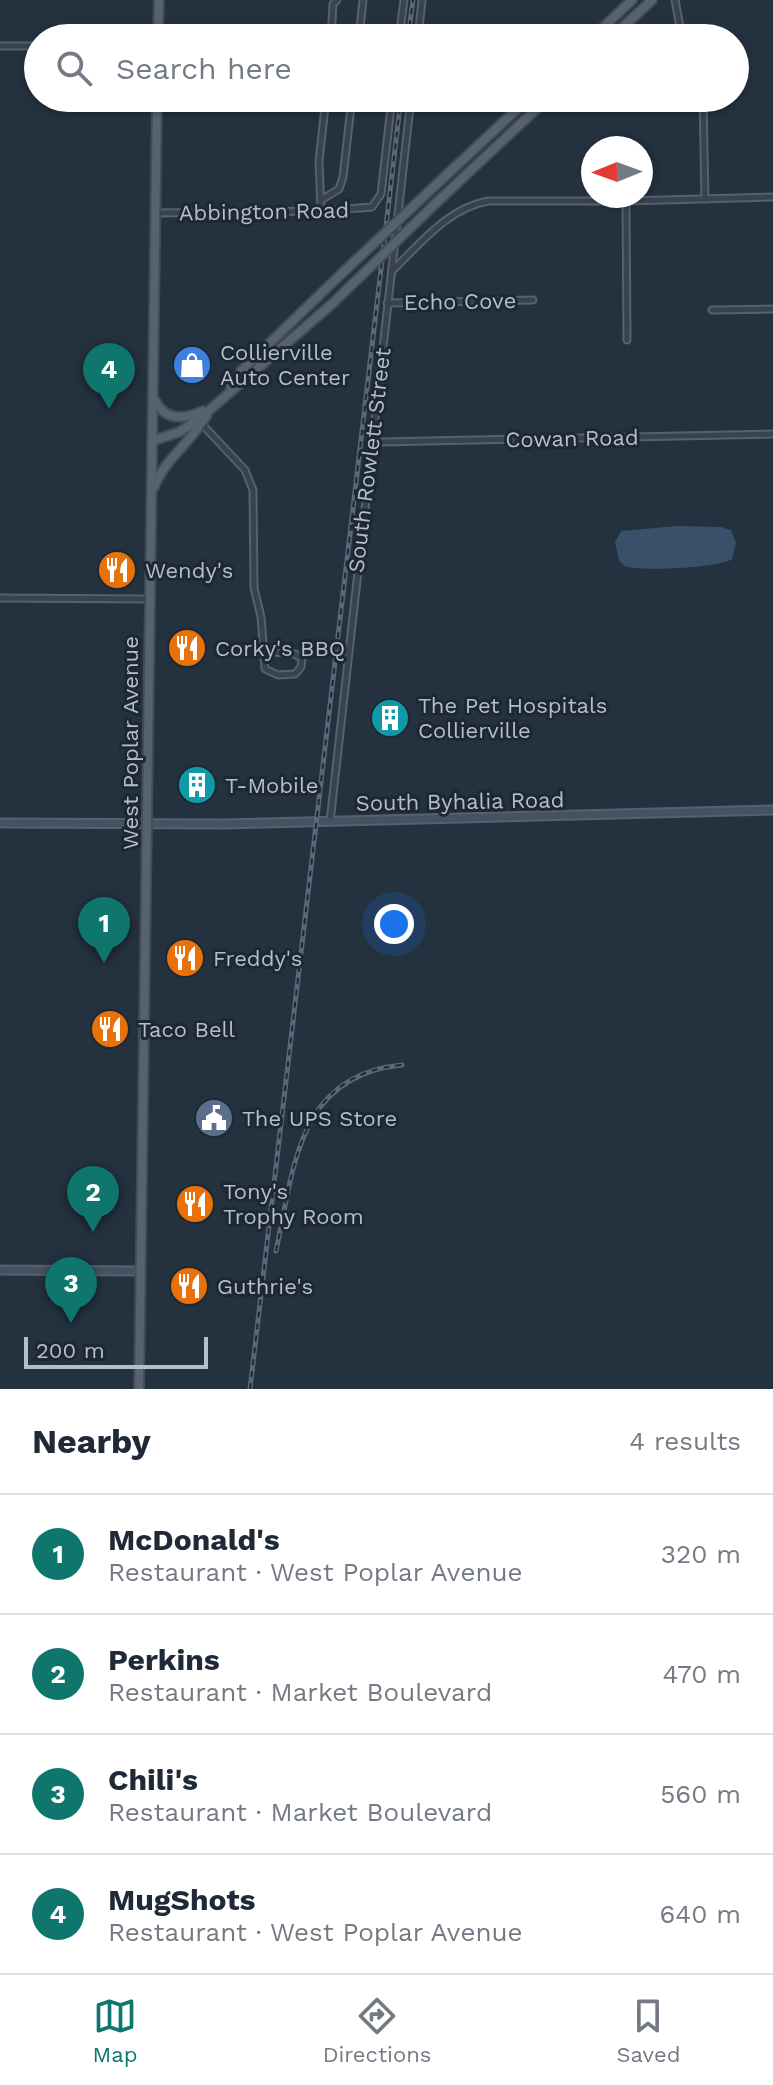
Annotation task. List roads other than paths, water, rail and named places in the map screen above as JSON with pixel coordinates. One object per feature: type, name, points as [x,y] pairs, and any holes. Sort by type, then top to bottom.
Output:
[{"type":"main road","points":[[158,24],[159,0]]},
{"type":"main road","points":[[607,24],[632,0]]},
{"type":"main road","points":[[626,24],[652,0]]},
{"type":"main road","name":"West Poplar Avenue","points":[[139,1389],[157,112]]},
{"type":"main road","points":[[226,395],[242,370],[514,112]]},
{"type":"main road","points":[[152,441],[179,432],[198,420],[251,376],[333,303],[533,112]]},
{"type":"main road","points":[[153,395],[156,404],[168,415],[198,420]]},
{"type":"main road","points":[[151,493],[165,466],[198,420]]},
{"type":"main road","name":"South Byhalia Road","points":[[0,823],[148,825],[330,822],[773,810]]},
{"type":"main road","points":[[0,1270],[140,1271]]},
{"type":"street","points":[[332,24],[333,4],[337,0]]},
{"type":"street","points":[[360,24],[363,0]]},
{"type":"street","points":[[401,24],[404,0]]},
{"type":"street","points":[[419,24],[422,0]]},
{"type":"street","points":[[675,0],[679,24]]},
{"type":"street","points":[[0,46],[24,46]]},
{"type":"street","points":[[321,211],[319,161],[324,112]]},
{"type":"street","points":[[321,200],[339,189],[350,112]]},
{"type":"street","name":"Abbington Road","points":[[156,213],[321,211],[372,207],[381,194],[390,112]]},
{"type":"street","name":"South Rowlett Street","points":[[330,822],[409,112]]},
{"type":"street","points":[[703,112],[705,199]]},
{"type":"street","points":[[653,200],[773,197]]},
{"type":"street","points":[[391,271],[456,212],[471,204],[488,201],[581,201]]},
{"type":"street","points":[[626,208],[627,340]]},
{"type":"street","name":"Echo Cove","points":[[387,303],[533,300]]},
{"type":"street","points":[[712,310],[773,309]]},
{"type":"street","points":[[198,420],[245,470],[253,490],[254,588],[261,617],[262,651],[265,669],[278,675],[295,674],[301,667],[302,659],[295,654],[262,651]]},
{"type":"street","name":"Cowan Road","points":[[372,439],[381,442],[773,434]]},
{"type":"street","points":[[0,598],[150,599]]},
{"type":"water","points":[[677,526],[731,530],[736,543],[732,559],[713,565],[666,569],[629,567],[619,560],[615,542],[621,531]]},
{"type":"railway","points":[[410,24],[413,0]]},
{"type":"railway","points":[[250,1389],[399,112]]},
{"type":"railway","points":[[276,1251],[296,1158],[306,1131],[321,1106],[341,1087],[367,1072],[402,1065]]},
{"type":"place","name":"Collierville Auto Center","points":[[192,365]]},
{"type":"place","name":"MugShots","points":[[109,409]]},
{"type":"place","name":"Wendy's","points":[[117,570]]},
{"type":"place","name":"Corky's BBQ","points":[[187,648]]},
{"type":"place","name":"The Pet Hospitals Collierville","points":[[390,718]]},
{"type":"place","name":"T-Mobile","points":[[197,785]]},
{"type":"place","name":"Freddy's","points":[[185,958]]},
{"type":"place","name":"McDonald's","points":[[104,963]]},
{"type":"place","name":"Taco Bell","points":[[110,1029]]},
{"type":"place","name":"The UPS Store","points":[[214,1118]]},
{"type":"place","name":"Tony's Trophy Room","points":[[195,1204]]},
{"type":"place","name":"Perkins","points":[[93,1232]]},
{"type":"place","name":"Guthrie's","points":[[189,1286]]},
{"type":"place","name":"Chili's","points":[[71,1323]]}]
